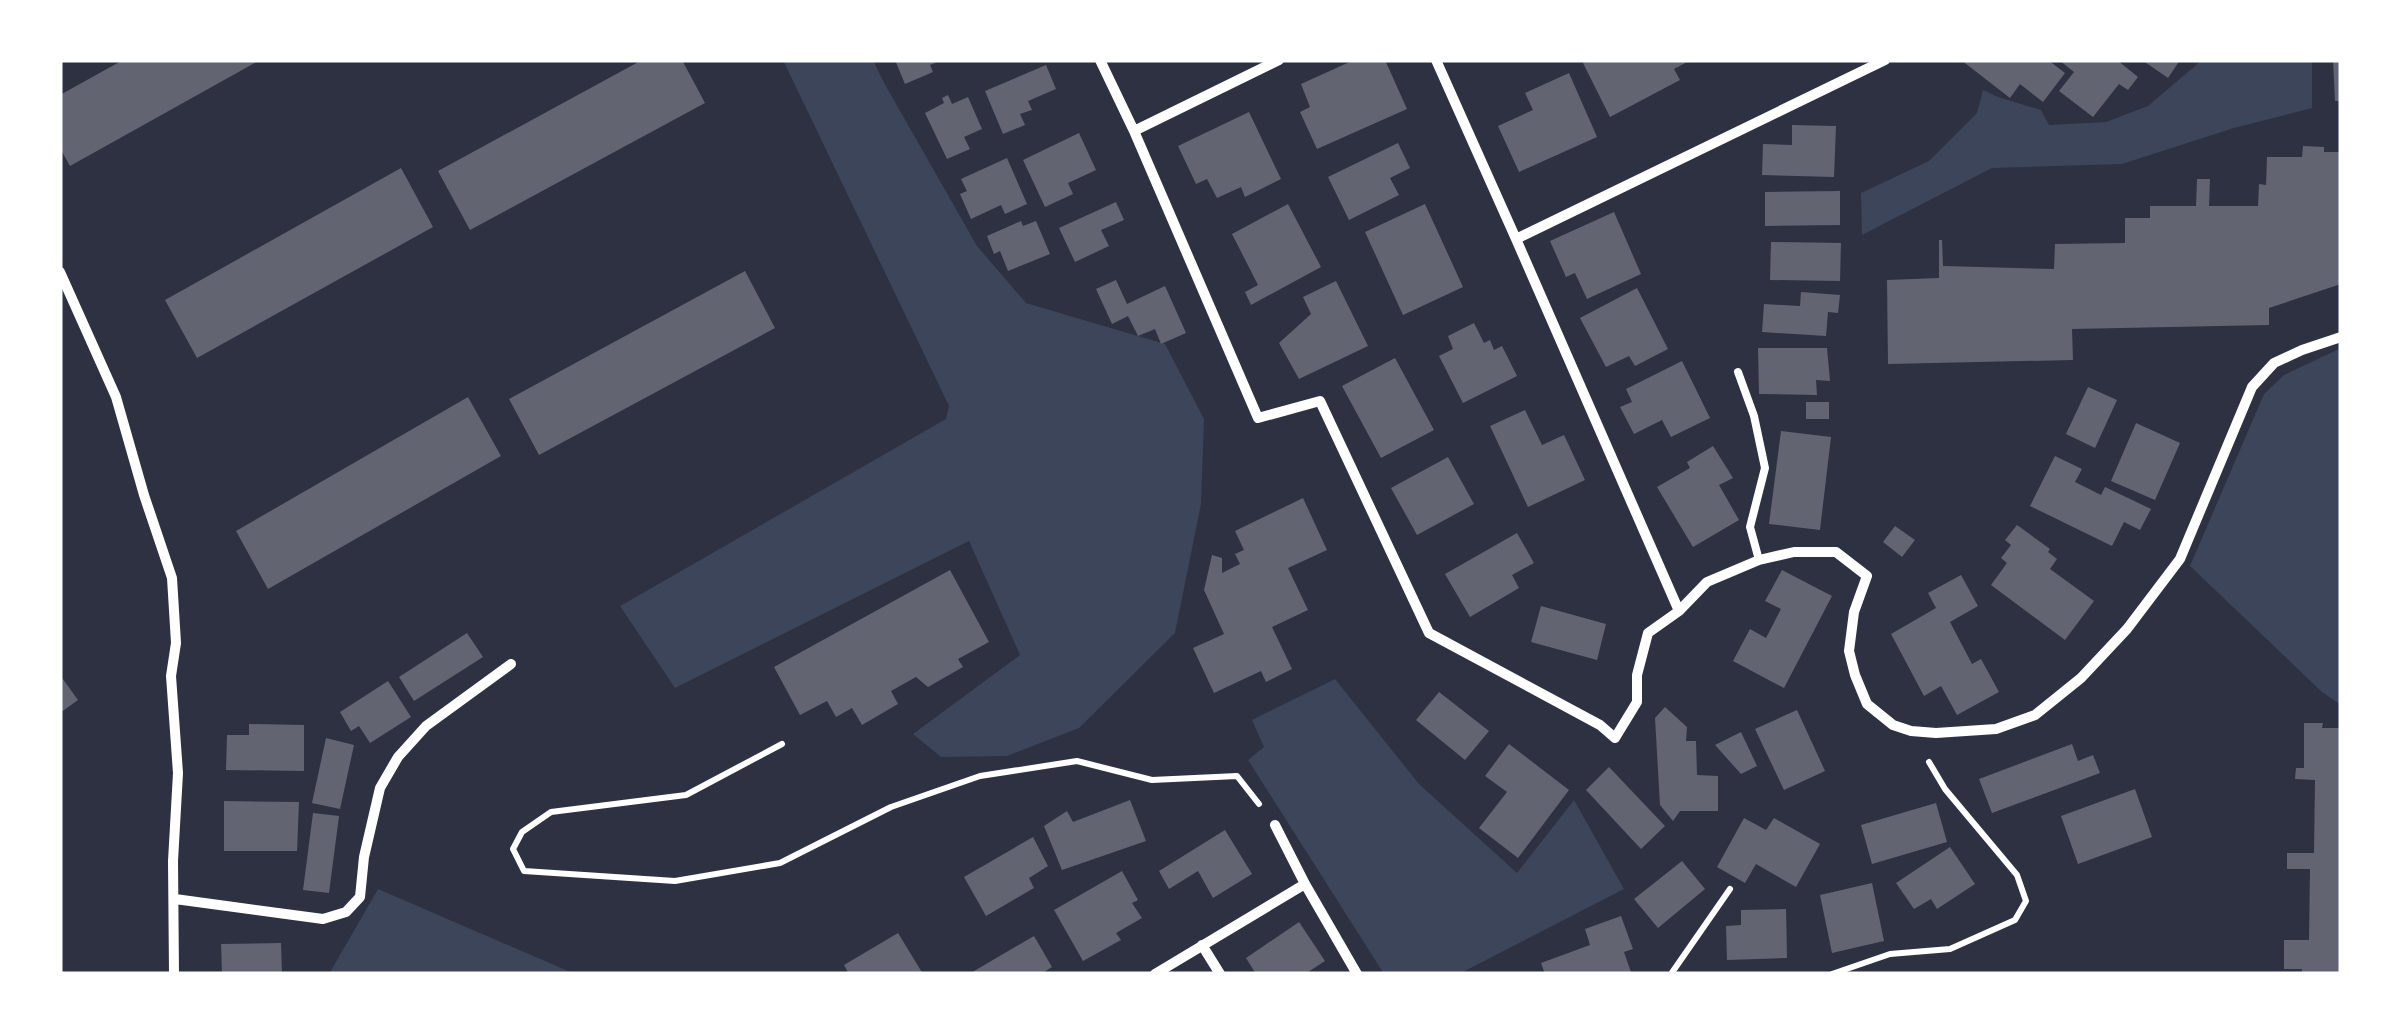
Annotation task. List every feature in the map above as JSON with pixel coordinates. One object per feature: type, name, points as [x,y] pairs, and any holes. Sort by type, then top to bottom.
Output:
[{"type":"street","points":[[1100,60],[1258,418],[1320,401],[1430,633],[1600,725],[1615,738],[1637,702],[1636,674],[1648,633],[1679,611],[1707,582],[1759,560],[1794,552],[1836,552],[1867,576],[1854,612],[1850,651],[1854,675],[1867,704],[1893,725],[1911,731],[1956,732],[1996,728],[2035,716],[2081,678],[2180,559],[2252,387],[2274,363],[2341,337]]},
{"type":"street","points":[[1134,131],[1279,60]]},
{"type":"street","points":[[1436,60],[1679,611]]},
{"type":"street","points":[[1516,239],[1885,60]]},
{"type":"street","points":[[60,272],[116,397],[172,578],[176,643],[172,676],[178,773],[174,974]]},
{"type":"street","points":[[175,899],[323,920],[346,912],[360,898],[364,857],[380,788],[398,757],[426,726],[511,664]]},
{"type":"street","points":[[1274,825],[1357,974]]},
{"type":"street","points":[[1155,974],[1305,884]]},
{"type":"street","points":[[1202,945],[1220,974]]},
{"type":"lane","points":[[1738,372],[1754,416],[1765,468],[1750,527],[1759,560]]},
{"type":"path","points":[[782,744],[686,795],[551,812],[522,832],[513,849],[524,871],[675,881],[780,863],[891,807],[980,776],[1077,761],[1152,780],[1238,776],[1274,825]]},
{"type":"path","points":[[1832,974],[1890,954],[1950,949],[2015,920],[2026,901],[2017,876],[1945,789]]},
{"type":"path","points":[[1671,974],[1730,890]]},
{"type":"shaded area","points":[[783,60],[873,60],[977,246],[1026,303],[1165,344],[1204,419],[1201,504],[1175,633],[1079,728],[1007,756],[941,757],[913,734],[1020,655],[969,541],[675,688],[620,606],[946,419],[949,406]]},
{"type":"shaded area","points":[[2202,60],[2312,60],[2312,108],[2122,164],[1992,168],[1862,235],[1861,193],[1929,161],[1977,113],[1983,90],[2041,110],[2049,125],[2106,122],[2148,106]]},
{"type":"shaded area","points":[[2341,348],[2341,705],[2322,692],[2190,566],[2264,394],[2284,375]]},
{"type":"shaded area","points":[[1335,679],[1419,784],[1517,873],[1574,800],[1624,889],[1459,974],[1384,974],[1248,760],[1264,747],[1252,720]]},
{"type":"shaded area","points":[[378,889],[575,974],[329,974]]},
{"type":"building","points":[[123,60],[260,60],[70,166],[60,148],[60,95]]},
{"type":"building","points":[[642,60],[682,60],[705,103],[470,230],[438,171]]},
{"type":"building","points":[[895,60],[942,60],[930,65],[933,72],[905,84]]},
{"type":"building","points":[[1354,60],[1385,60],[1407,109],[1317,149],[1300,112],[1310,107],[1301,84]]},
{"type":"building","points":[[1691,60],[1674,69],[1680,80],[1610,117],[1583,63]]},
{"type":"building","points":[[1961,60],[2048,60],[2065,73],[2043,102],[2020,84],[2010,98]]},
{"type":"building","points":[[2059,60],[2117,60],[2138,77],[2128,90],[2119,84],[2093,117],[2059,91],[2074,72]]},
{"type":"building","points":[[2142,60],[2180,60],[2168,78]]},
{"type":"building","points":[[2333,60],[2341,60],[2341,101],[2335,101]]},
{"type":"building","points":[[1046,65],[1056,89],[1028,101],[1032,110],[1020,114],[1025,125],[1003,134],[985,91]]},
{"type":"building","points":[[1569,73],[1597,137],[1519,172],[1498,126],[1533,110],[1525,93]]},
{"type":"building","points":[[948,95],[952,104],[968,97],[982,129],[964,137],[970,149],[947,159],[925,113],[944,103],[942,98]]},
{"type":"building","points":[[1249,112],[1281,179],[1245,197],[1241,187],[1217,198],[1207,179],[1196,184],[1178,146]]},
{"type":"building","points":[[1792,125],[1836,126],[1834,177],[1762,175],[1763,144],[1792,145]]},
{"type":"building","points":[[1079,133],[1096,170],[1068,183],[1073,194],[1045,207],[1023,160]]},
{"type":"building","points":[[1398,143],[1410,168],[1390,178],[1399,195],[1349,220],[1328,177]]},
{"type":"building","points":[[2303,146],[2341,152],[2341,284],[2269,308],[2269,325],[2072,329],[2073,360],[1888,364],[1887,280],[1939,278],[1939,240],[1943,266],[2054,269],[2055,244],[2125,243],[2125,218],[2150,218],[2150,206],[2196,206],[2197,179],[2210,179],[2209,206],[2258,206],[2259,184],[2266,185],[2267,157],[2302,157]]},
{"type":"building","points":[[1007,158],[1027,204],[1005,214],[1001,205],[971,219],[960,194],[967,191],[961,179]]},
{"type":"building","points":[[401,168],[433,227],[197,358],[165,300]]},
{"type":"building","points":[[1840,191],[1840,225],[1765,226],[1765,192]]},
{"type":"building","points":[[1116,202],[1124,220],[1101,230],[1109,246],[1075,262],[1059,228]]},
{"type":"building","points":[[1288,204],[1321,267],[1251,305],[1245,292],[1258,285],[1232,234]]},
{"type":"building","points":[[1425,204],[1463,287],[1403,315],[1365,232]]},
{"type":"building","points":[[1614,212],[1641,274],[1587,299],[1575,273],[1566,277],[1550,241]]},
{"type":"building","points":[[1021,221],[1023,226],[1036,221],[1050,254],[1008,271],[1000,251],[994,254],[987,236]]},
{"type":"building","points":[[1771,242],[1841,243],[1840,281],[1770,280]]},
{"type":"building","points":[[745,271],[775,328],[539,455],[509,399]]},
{"type":"building","points":[[1116,280],[1127,304],[1165,286],[1186,333],[1161,344],[1155,329],[1138,336],[1128,316],[1112,324],[1096,289]]},
{"type":"building","points":[[1336,281],[1368,346],[1299,379],[1279,343],[1311,314],[1303,297]]},
{"type":"building","points":[[1637,288],[1668,349],[1635,366],[1629,356],[1606,367],[1580,318]]},
{"type":"building","points":[[1801,292],[1840,295],[1838,313],[1828,312],[1826,336],[1762,332],[1764,304],[1800,306]]},
{"type":"building","points":[[1474,323],[1484,343],[1490,340],[1494,350],[1502,346],[1517,376],[1463,403],[1439,356],[1453,349],[1448,336]]},
{"type":"building","points":[[1758,348],[1827,348],[1830,381],[1816,380],[1817,395],[1759,394]]},
{"type":"building","points":[[1395,358],[1434,430],[1381,458],[1342,386]]},
{"type":"building","points":[[1682,361],[1710,418],[1671,437],[1662,420],[1634,434],[1620,407],[1632,402],[1626,389]]},
{"type":"building","points":[[2088,387],[2117,400],[2095,448],[2066,434]]},
{"type":"building","points":[[468,397],[501,456],[268,589],[236,531]]},
{"type":"building","points":[[1806,402],[1829,402],[1829,419],[1806,419]]},
{"type":"building","points":[[1525,410],[1542,445],[1564,435],[1585,480],[1528,507],[1490,426]]},
{"type":"building","points":[[2136,423],[2180,443],[2155,500],[2111,481]]},
{"type":"building","points":[[1781,431],[1831,437],[1820,530],[1769,524]]},
{"type":"building","points":[[1713,446],[1733,478],[1719,485],[1739,520],[1693,547],[1657,487],[1690,468],[1687,462]]},
{"type":"building","points":[[2055,456],[2082,469],[2075,482],[2101,495],[2105,487],[2151,509],[2140,530],[2124,522],[2112,546],[2030,506]]},
{"type":"building","points":[[1448,457],[1474,504],[1417,535],[1391,488]]},
{"type":"building","points":[[1303,498],[1327,550],[1288,568],[1308,610],[1272,627],[1292,669],[1266,682],[1261,671],[1214,693],[1193,648],[1224,634],[1204,590],[1212,555],[1222,558],[1222,573],[1240,564],[1235,554],[1244,550],[1235,531]]},
{"type":"building","points":[[2017,525],[2050,549],[2048,552],[2057,559],[2050,569],[2094,601],[2065,640],[1991,585],[2007,563],[2001,558],[2011,545],[2005,540]]},
{"type":"building","points":[[1895,526],[1915,540],[1902,557],[1883,542]]},
{"type":"building","points":[[1517,533],[1534,563],[1512,575],[1519,588],[1470,617],[1445,574]]},
{"type":"building","points":[[950,570],[989,642],[958,659],[963,667],[928,687],[916,677],[891,691],[898,704],[862,725],[852,708],[836,717],[827,701],[800,715],[774,667]]},
{"type":"building","points":[[1782,570],[1832,596],[1784,688],[1733,661],[1750,629],[1766,638],[1781,609],[1765,601]]},
{"type":"building","points":[[1961,575],[1978,606],[1950,622],[1972,664],[1981,659],[1999,692],[1957,715],[1941,686],[1924,696],[1891,634],[1936,608],[1928,593]]},
{"type":"building","points":[[1541,606],[1606,624],[1597,660],[1531,642]]},
{"type":"building","points":[[467,633],[483,657],[414,701],[399,677]]},
{"type":"building","points":[[60,675],[78,700],[60,713]]},
{"type":"building","points":[[388,681],[411,717],[370,743],[359,726],[351,731],[340,712]]},
{"type":"building","points":[[1439,692],[1489,731],[1465,760],[1416,720]]},
{"type":"building","points":[[1665,707],[1687,727],[1686,741],[1696,741],[1697,775],[1718,776],[1718,811],[1680,811],[1673,821],[1660,805],[1655,718]]},
{"type":"building","points":[[1797,710],[1825,771],[1784,790],[1755,729]]},
{"type":"building","points":[[2304,723],[2341,728],[2341,974],[2302,974],[2302,969],[2284,969],[2284,940],[2309,940],[2310,869],[2287,869],[2287,853],[2314,853],[2315,780],[2295,779],[2296,768],[2304,768]]},
{"type":"building","points":[[249,724],[304,725],[304,771],[226,770],[227,735],[249,735]]},
{"type":"building","points":[[1741,732],[1757,766],[1741,774],[1715,745]]},
{"type":"building","points":[[326,738],[354,745],[340,809],[312,803]]},
{"type":"building","points":[[1509,744],[1569,790],[1518,858],[1479,828],[1507,792],[1485,776]]},
{"type":"building","points":[[2072,744],[2078,761],[2093,755],[2100,773],[1992,813],[1979,779]]},
{"type":"building","points":[[1609,767],[1665,826],[1641,849],[1586,790]]},
{"type":"building","points":[[2135,789],[2152,837],[2078,864],[2061,816]]},
{"type":"building","points":[[1130,800],[1146,841],[1062,870],[1044,826],[1067,811],[1073,822]]},
{"type":"building","points":[[224,801],[299,802],[297,851],[224,851]]},
{"type":"building","points":[[1936,803],[1947,842],[1872,864],[1861,825]]},
{"type":"building","points":[[313,813],[339,816],[329,893],[303,890]]},
{"type":"building","points":[[1744,818],[1766,830],[1774,818],[1820,844],[1796,887],[1756,864],[1745,883],[1717,867]]},
{"type":"building","points":[[1225,830],[1252,874],[1213,898],[1198,871],[1169,889],[1159,871]]},
{"type":"building","points":[[1033,837],[1048,866],[1029,878],[1034,888],[986,916],[964,877]]},
{"type":"building","points":[[1950,847],[1975,884],[1937,909],[1931,899],[1914,909],[1896,883]]},
{"type":"building","points":[[1682,861],[1705,889],[1658,928],[1634,899]]},
{"type":"building","points":[[1122,871],[1138,900],[1132,903],[1142,918],[1116,933],[1121,940],[1083,961],[1054,910]]},
{"type":"building","points":[[1872,883],[1884,941],[1832,953],[1820,895]]},
{"type":"building","points":[[1786,909],[1787,958],[1727,960],[1726,926],[1741,925],[1741,910]]},
{"type":"building","points":[[1621,916],[1633,949],[1624,952],[1631,972],[1545,974],[1541,963],[1590,945],[1585,929]]},
{"type":"building","points":[[1299,922],[1325,961],[1305,974],[1256,974],[1246,958]]},
{"type":"building","points":[[898,933],[923,974],[849,974],[844,965]]},
{"type":"building","points":[[1034,936],[1052,967],[1041,974],[969,974]]},
{"type":"building","points":[[281,943],[282,974],[222,974],[221,944]]}]
